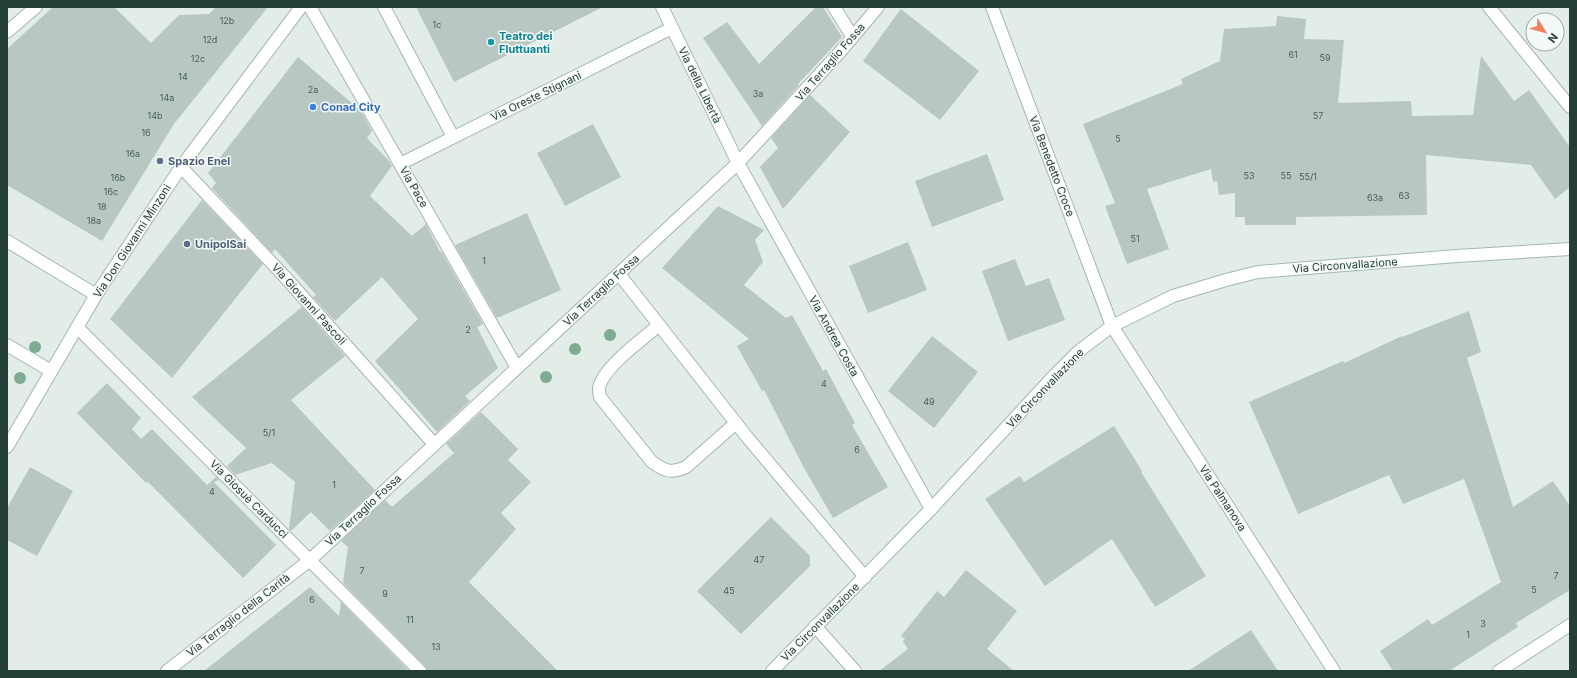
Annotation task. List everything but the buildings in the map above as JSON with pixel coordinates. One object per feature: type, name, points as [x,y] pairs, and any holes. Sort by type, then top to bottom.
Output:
[{"type":"street","points":[[7,32],[36,7]]},
{"type":"street","name":"Via Don Giovanni Minzoni","points":[[7,447],[96,294],[181,167],[301,7]]},
{"type":"street","name":"Via Pace","points":[[310,7],[517,368]]},
{"type":"street","points":[[384,7],[453,137]]},
{"type":"street","name":"Via della Libertà","points":[[662,7],[738,163]]},
{"type":"street","points":[[834,7],[852,36]]},
{"type":"street","name":"Via Terraglio Fossa","points":[[310,560],[738,163],[878,7]]},
{"type":"street","name":"Via Benedetto Croce","points":[[992,7],[1112,326]]},
{"type":"street","points":[[1489,7],[1570,108]]},
{"type":"street","name":"Via Oreste Stignani","points":[[400,164],[672,28]]},
{"type":"street","name":"Via Andrea Costa","points":[[738,163],[931,509]]},
{"type":"street","name":"Via Giovanni Pascoli","points":[[181,167],[286,278],[434,444]]},
{"type":"street","points":[[7,241],[96,294]]},
{"type":"street","name":"Via Circonvallazione","points":[[772,671],[931,509],[1051,379],[1079,351],[1112,326],[1173,296],[1258,272],[1457,256],[1570,249]]},
{"type":"street","points":[[619,274],[747,437],[865,577]]},
{"type":"street","points":[[659,325],[611,366],[603,377],[599,388],[600,397],[652,462],[669,472],[678,471],[686,467],[736,423]]},
{"type":"street","name":"Via Palmanova","points":[[1112,326],[1334,671]]},
{"type":"street","name":"Via Giosuè Carducci","points":[[77,327],[420,671]]},
{"type":"street","points":[[7,345],[51,371]]},
{"type":"street","name":"Via Terraglio della Carità","points":[[166,671],[310,560]]},
{"type":"street","points":[[1499,671],[1570,625]]},
{"type":"street","points":[[815,626],[855,671]]},
{"type":"place","name":"Teatro dei Fluttuanti","points":[[491,42]]},
{"type":"place","name":"Conad City","points":[[313,107]]},
{"type":"place","name":"Spazio Enel","points":[[160,161]]},
{"type":"place","name":"UnipolSai","points":[[187,244]]}]
